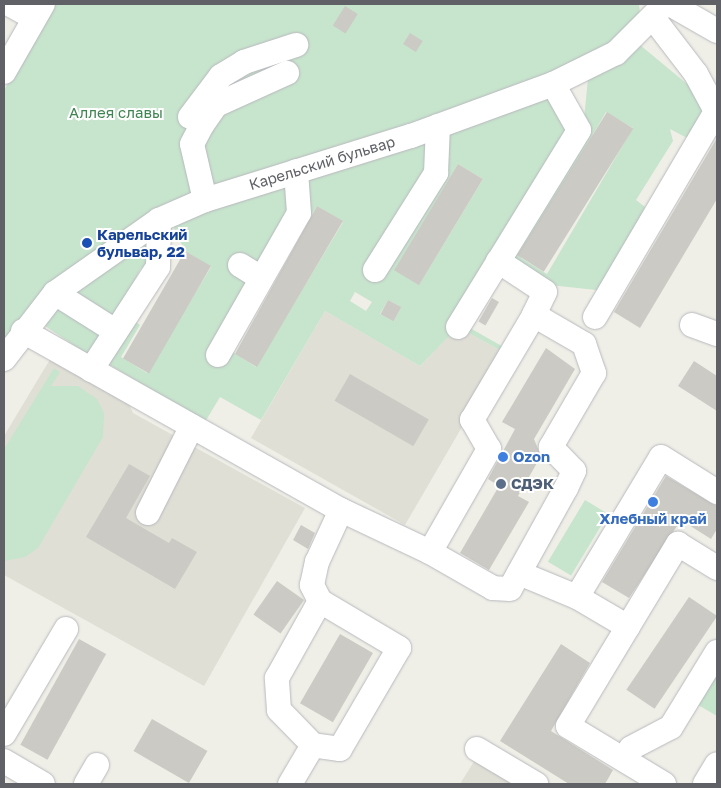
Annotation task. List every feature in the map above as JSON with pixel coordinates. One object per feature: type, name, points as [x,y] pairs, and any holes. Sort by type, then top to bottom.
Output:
[{"type":"street","points":[[4,72],[39,11],[9,4]]},
{"type":"street","points":[[663,9],[717,30]]},
{"type":"street","points":[[595,317],[717,110],[696,74],[663,9]]},
{"type":"street","name":"Карельский бульвар","points":[[4,359],[23,331],[55,293],[159,220],[205,200],[438,126],[553,84],[616,53],[663,9]]},
{"type":"street","points":[[205,200],[192,144],[189,118],[221,76],[244,62],[296,45]]},
{"type":"street","points":[[192,144],[216,105],[287,73]]},
{"type":"street","points":[[458,327],[579,130],[553,84]]},
{"type":"street","points":[[375,270],[436,173],[438,126]]},
{"type":"street","points":[[218,355],[299,213],[296,171]]},
{"type":"street","points":[[91,370],[158,267],[159,220]]},
{"type":"street","points":[[430,552],[489,450],[472,420],[546,292],[498,262]]},
{"type":"street","points":[[240,265],[261,278]]},
{"type":"street","points":[[55,293],[115,331]]},
{"type":"street","points":[[23,331],[341,510],[430,552],[493,588],[510,589],[574,471],[551,447],[594,373],[584,344],[534,315]]},
{"type":"street","points":[[692,326],[717,334]]},
{"type":"street","points":[[148,513],[192,426]]},
{"type":"street","points":[[577,597],[661,458],[717,492]]},
{"type":"street","points":[[320,601],[277,678],[280,710],[313,745],[340,749],[400,648],[320,601],[312,585],[317,562],[341,510]]},
{"type":"street","points":[[664,784],[633,772],[568,726],[678,544],[717,568]]},
{"type":"street","points":[[519,572],[577,597],[628,628]]},
{"type":"street","points":[[4,734],[66,629]]},
{"type":"street","points":[[633,772],[631,748],[671,726],[717,652]]},
{"type":"street","points":[[290,784],[313,745]]},
{"type":"street","points":[[477,749],[536,784]]},
{"type":"street","points":[[4,762],[42,784]]},
{"type":"street","points":[[705,784],[717,764]]},
{"type":"shaded area","points":[[325,311],[420,366],[458,327],[505,353],[405,525],[251,438]]},
{"type":"shaded area","points":[[52,356],[129,404],[133,413],[305,508],[204,686],[4,575],[4,436]]},
{"type":"shaded area","points":[[478,755],[526,784],[460,784]]},
{"type":"green space","name":"Аллея славы","points":[[54,4],[639,4],[640,15],[614,44],[552,81],[197,195],[4,347],[4,90]]},
{"type":"green space","points":[[640,45],[710,103],[689,139],[670,129],[673,141],[636,200],[645,207],[606,291],[549,285],[505,257],[583,130],[588,78]],"holes":[[[606,112],[633,128],[547,274],[521,258]]]},
{"type":"green space","points":[[554,95],[569,130],[454,319],[507,349],[505,353],[458,327],[420,366],[325,311],[261,420],[220,397],[205,422],[105,362],[130,318],[140,325],[121,357],[147,373],[211,267],[185,251],[172,224],[197,212]],"holes":[[[458,164],[483,179],[419,285],[395,270]],[[317,206],[343,222],[256,367],[231,351]],[[355,292],[372,302],[366,311],[350,301]],[[388,300],[401,307],[394,321],[380,314]]]},
{"type":"green space","points":[[153,233],[150,273],[141,268],[93,358],[42,324],[81,283]]},
{"type":"green space","points":[[54,368],[60,372],[51,386],[78,386],[97,399],[104,413],[103,437],[38,548],[25,557],[4,561],[4,449]]},
{"type":"green space","points":[[585,500],[608,514],[571,576],[548,562]]},
{"type":"green space","points":[[717,672],[717,716],[698,705]]},
{"type":"building","points":[[345,6],[358,14],[346,33],[333,26]]},
{"type":"building","points":[[410,33],[423,41],[416,52],[403,44]]},
{"type":"building","points":[[607,112],[633,128],[544,272],[517,255]]},
{"type":"building","points":[[717,138],[717,199],[640,328],[614,312]]},
{"type":"building","points":[[458,164],[483,179],[419,285],[394,270]]},
{"type":"building","points":[[317,206],[343,221],[257,367],[235,354]]},
{"type":"building","points":[[185,251],[211,266],[149,373],[123,358]]},
{"type":"building","points":[[492,298],[499,302],[485,325],[478,321]]},
{"type":"building","points":[[388,300],[401,307],[394,321],[380,314]]},
{"type":"building","points":[[546,348],[575,369],[534,439],[541,456],[518,496],[529,502],[489,570],[460,553],[499,486],[488,479],[515,429],[502,422]]},
{"type":"building","points":[[694,361],[717,376],[717,411],[678,386]]},
{"type":"building","points":[[350,374],[429,420],[413,446],[334,401]]},
{"type":"building","points":[[129,464],[150,476],[126,518],[169,543],[172,538],[197,552],[175,589],[86,537]]},
{"type":"building","points":[[666,476],[717,506],[717,529],[711,539],[681,520],[629,598],[602,582]]},
{"type":"building","points":[[301,525],[315,533],[308,549],[293,540]]},
{"type":"building","points":[[277,581],[304,600],[281,634],[253,615]]},
{"type":"building","points":[[689,597],[717,616],[655,709],[626,690]]},
{"type":"building","points":[[340,634],[373,653],[333,722],[300,703]]},
{"type":"building","points":[[79,639],[106,654],[47,760],[20,745]]},
{"type":"building","points":[[561,644],[590,663],[551,731],[613,770],[605,784],[569,784],[500,741]]},
{"type":"building","points":[[152,719],[207,751],[189,783],[134,751]]},
{"type":"place","name":"Карельский бульвар, 22","points":[[87,243]]},
{"type":"place","name":"Ozon","points":[[503,457]]},
{"type":"place","name":"СДЭК","points":[[501,484]]},
{"type":"place","name":"Хлебный край","points":[[653,502]]}]
